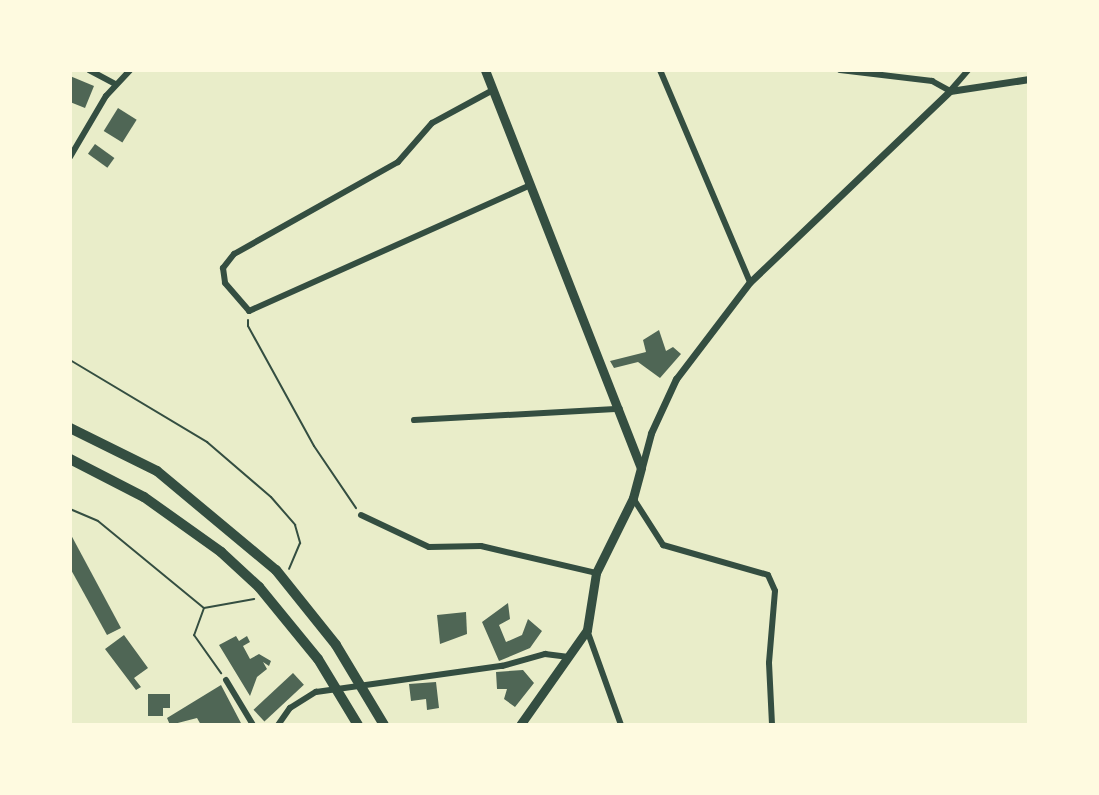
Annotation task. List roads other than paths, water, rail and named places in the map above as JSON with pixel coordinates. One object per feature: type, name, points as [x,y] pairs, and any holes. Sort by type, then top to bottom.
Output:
[{"type":"highway","points":[[70,428],[157,471],[276,570],[313,614],[364,688],[384,725]]},
{"type":"highway","points":[[70,459],[144,497],[221,552],[295,629],[358,725]]},
{"type":"main road","points":[[485,70],[641,468],[633,498],[596,573],[587,630],[520,725]]},
{"type":"street","points":[[89,70],[115,84]]},
{"type":"street","points":[[70,156],[115,84],[130,70]]},
{"type":"street","points":[[660,70],[750,282]]},
{"type":"street","points":[[840,70],[932,81],[950,91],[1029,79]]},
{"type":"street","points":[[641,468],[651,433],[676,379],[750,282],[950,91],[968,70]]},
{"type":"street","points":[[493,90],[432,123],[398,162],[234,254],[223,268],[225,283],[249,311],[531,185]]},
{"type":"street","points":[[414,420],[620,409]]},
{"type":"street","points":[[633,498],[663,545],[768,575],[775,591],[769,663],[772,725]]},
{"type":"street","points":[[361,514],[429,547],[481,546],[596,573]]},
{"type":"street","points":[[587,630],[621,725]]},
{"type":"street","points":[[278,725],[290,708],[316,692],[480,670],[545,654],[569,657]]},
{"type":"street","points":[[226,680],[253,725]]}]
